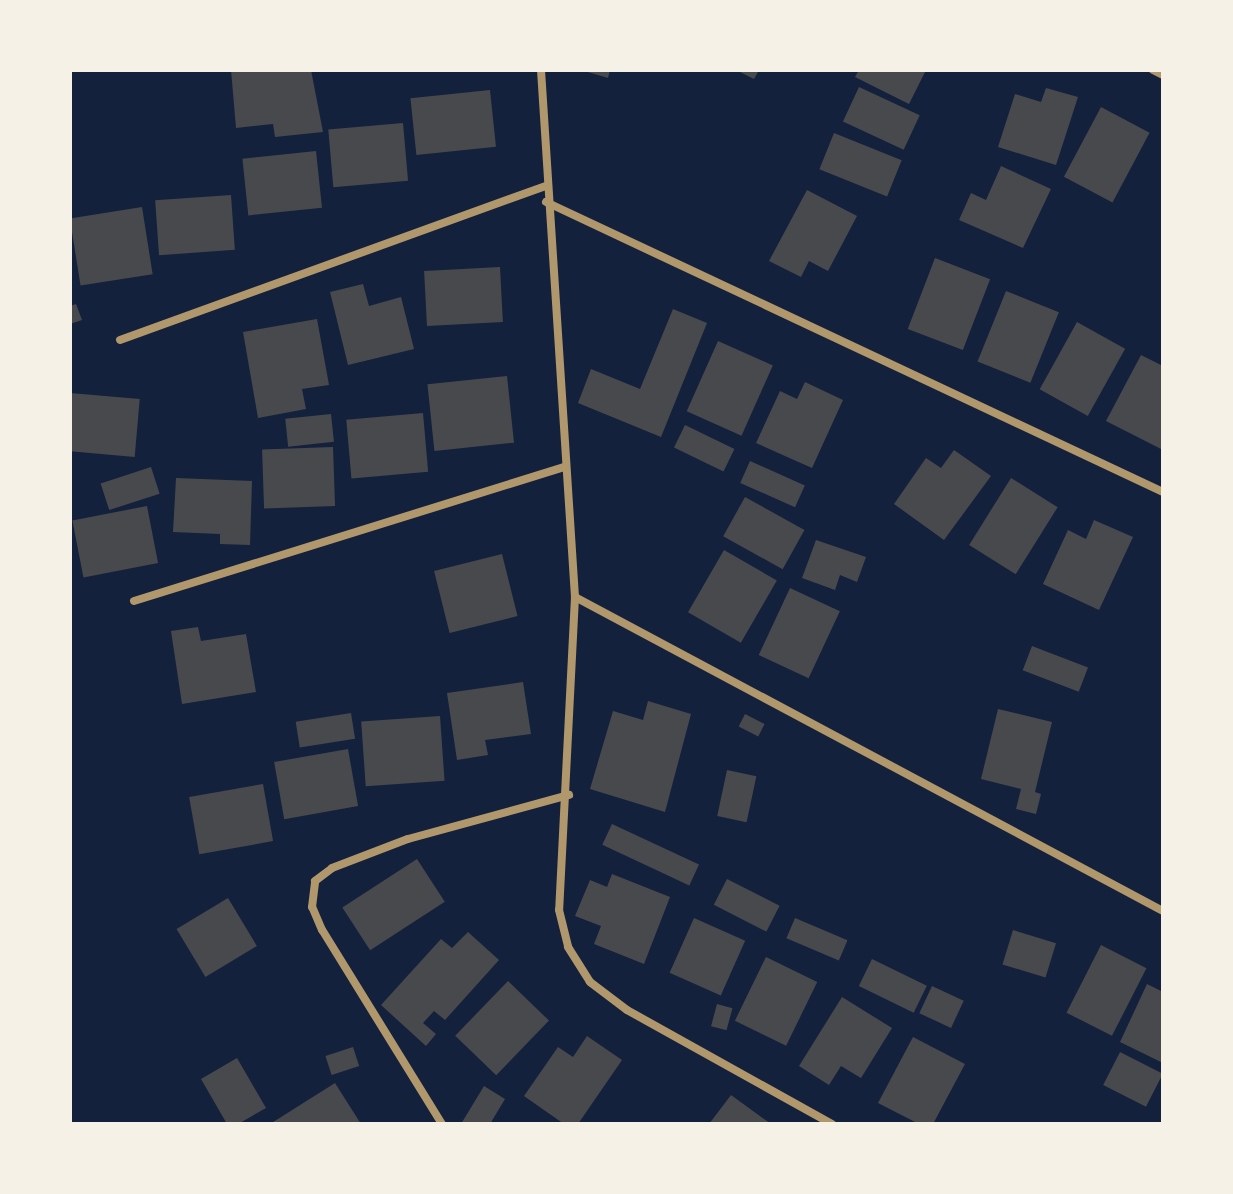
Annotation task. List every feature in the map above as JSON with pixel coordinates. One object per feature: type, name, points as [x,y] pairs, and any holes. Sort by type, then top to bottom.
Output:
[{"type":"street","points":[[541,70],[546,202],[575,597],[569,795],[559,910],[568,947],[590,982],[679,1042],[828,1123]]},
{"type":"street","points":[[120,340],[545,186]]},
{"type":"street","points":[[546,202],[1163,492]]},
{"type":"street","points":[[134,601],[565,467]]},
{"type":"street","points":[[575,597],[1163,911]]},
{"type":"street","points":[[442,1124],[322,930],[312,907],[315,881],[332,868],[408,839],[569,795]]},
{"type":"building","points":[[231,70],[311,70],[323,132],[275,137],[273,124],[236,128]]},
{"type":"building","points":[[581,70],[610,70],[608,78]]},
{"type":"building","points":[[736,70],[759,70],[754,79]]},
{"type":"building","points":[[859,70],[926,70],[909,104],[855,77]]},
{"type":"building","points":[[859,87],[920,115],[904,150],[843,121]]},
{"type":"building","points":[[1046,88],[1078,97],[1056,165],[998,147],[1015,94],[1041,102]]},
{"type":"building","points":[[490,90],[496,147],[416,155],[410,98]]},
{"type":"building","points":[[1101,107],[1150,133],[1112,203],[1064,177]]},
{"type":"building","points":[[403,123],[408,181],[333,187],[328,130]]},
{"type":"building","points":[[834,133],[902,160],[887,197],[819,169]]},
{"type":"building","points":[[316,151],[322,208],[248,215],[242,159]]},
{"type":"building","points":[[1001,166],[1051,189],[1023,248],[959,220],[971,193],[986,200]]},
{"type":"building","points":[[807,190],[857,216],[828,271],[809,261],[801,277],[769,261]]},
{"type":"building","points":[[231,195],[235,250],[159,255],[155,200]]},
{"type":"building","points":[[142,207],[153,274],[81,286],[70,218]]},
{"type":"building","points":[[935,258],[990,279],[963,350],[908,329]]},
{"type":"building","points":[[500,267],[503,322],[427,326],[424,271]]},
{"type":"building","points":[[363,284],[369,306],[401,297],[414,349],[348,365],[330,292]]},
{"type":"building","points":[[1006,291],[1059,312],[1030,383],[978,361]]},
{"type":"building","points":[[76,304],[82,320],[70,324],[70,306]]},
{"type":"building","points":[[673,309],[707,323],[661,437],[578,403],[591,369],[640,389]]},
{"type":"building","points":[[317,319],[329,385],[302,389],[306,409],[258,418],[243,332]]},
{"type":"building","points":[[1077,322],[1125,349],[1088,416],[1040,389]]},
{"type":"building","points":[[718,341],[773,365],[741,436],[687,411]]},
{"type":"building","points":[[1141,355],[1163,366],[1163,450],[1106,421]]},
{"type":"building","points":[[507,376],[514,443],[434,451],[427,384]]},
{"type":"building","points":[[805,382],[843,400],[812,468],[756,443],[780,391],[797,399]]},
{"type":"building","points":[[70,393],[140,399],[135,457],[70,451]]},
{"type":"building","points":[[423,413],[428,472],[351,478],[346,420]]},
{"type":"building","points":[[331,414],[334,442],[288,447],[285,419]]},
{"type":"building","points":[[685,425],[734,449],[723,472],[674,447]]},
{"type":"building","points":[[333,447],[335,506],[264,508],[262,449]]},
{"type":"building","points":[[954,450],[991,476],[944,540],[894,504],[926,458],[941,468]]},
{"type":"building","points":[[750,461],[805,485],[795,507],[740,483]]},
{"type":"building","points":[[151,467],[160,494],[109,510],[101,483]]},
{"type":"building","points":[[176,478],[252,481],[250,545],[220,544],[220,534],[173,532]]},
{"type":"building","points":[[1011,478],[1058,507],[1016,574],[969,545]]},
{"type":"building","points":[[745,497],[804,530],[783,569],[723,536]]},
{"type":"building","points":[[147,506],[158,563],[83,577],[72,521]]},
{"type":"building","points":[[1094,520],[1133,537],[1099,610],[1043,584],[1068,530],[1086,539]]},
{"type":"building","points":[[816,540],[866,557],[857,582],[840,575],[835,590],[802,578]]},
{"type":"building","points":[[724,550],[777,580],[741,643],[688,612]]},
{"type":"building","points":[[502,554],[517,616],[450,633],[434,571]]},
{"type":"building","points":[[790,588],[840,611],[809,678],[759,655]]},
{"type":"building","points":[[198,627],[201,641],[246,634],[256,692],[182,704],[171,631]]},
{"type":"building","points":[[1032,646],[1088,668],[1079,692],[1023,670]]},
{"type":"building","points":[[523,682],[531,734],[485,740],[488,755],[457,760],[447,693]]},
{"type":"building","points":[[648,701],[691,714],[665,812],[590,789],[613,711],[643,720]]},
{"type":"building","points":[[998,709],[1052,722],[1035,792],[1041,794],[1036,814],[1016,809],[1021,789],[981,779]]},
{"type":"building","points":[[351,713],[355,739],[300,747],[296,722]]},
{"type":"building","points":[[745,714],[765,724],[758,736],[739,726]]},
{"type":"building","points":[[440,716],[445,781],[366,786],[361,722]]},
{"type":"building","points":[[348,749],[358,806],[284,819],[274,762]]},
{"type":"building","points":[[727,770],[756,776],[747,822],[717,816]]},
{"type":"building","points":[[263,784],[273,841],[199,854],[189,797]]},
{"type":"building","points":[[612,824],[699,865],[689,885],[602,845]]},
{"type":"building","points":[[417,859],[445,902],[370,950],[342,907]]},
{"type":"building","points":[[612,874],[670,897],[644,964],[594,944],[601,926],[575,916],[590,880],[607,887]]},
{"type":"building","points":[[727,879],[780,906],[766,932],[714,905]]},
{"type":"building","points":[[228,898],[257,946],[205,977],[177,929]]},
{"type":"building","points":[[694,918],[745,941],[721,996],[670,973]]},
{"type":"building","points":[[795,918],[847,940],[839,961],[786,938]]},
{"type":"building","points":[[1013,930],[1056,943],[1046,978],[1002,964]]},
{"type":"building","points":[[468,932],[499,960],[445,1020],[434,1011],[423,1023],[436,1034],[426,1046],[381,1005],[441,939],[452,948]]},
{"type":"building","points":[[1101,945],[1146,968],[1112,1036],[1066,1013]]},
{"type":"building","points":[[766,957],[817,982],[786,1046],[735,1021]]},
{"type":"building","points":[[872,959],[927,986],[914,1013],[859,986]]},
{"type":"building","points":[[508,981],[549,1021],[496,1075],[455,1036]]},
{"type":"building","points":[[1147,984],[1163,992],[1163,1063],[1120,1042]]},
{"type":"building","points":[[932,986],[964,1001],[951,1028],[919,1013]]},
{"type":"building","points":[[842,997],[892,1028],[861,1078],[841,1066],[829,1085],[799,1066]]},
{"type":"building","points":[[717,1004],[732,1008],[727,1030],[711,1026]]},
{"type":"building","points":[[587,1036],[622,1060],[578,1124],[564,1124],[524,1096],[558,1047],[573,1057]]},
{"type":"building","points":[[913,1037],[965,1064],[933,1124],[919,1124],[878,1103]]},
{"type":"building","points":[[353,1047],[359,1066],[332,1075],[325,1056]]},
{"type":"building","points":[[1120,1052],[1163,1074],[1146,1107],[1103,1085]]},
{"type":"building","points":[[237,1058],[266,1108],[238,1124],[227,1124],[201,1079]]},
{"type":"building","points":[[335,1083],[361,1124],[270,1124]]},
{"type":"building","points":[[484,1086],[505,1099],[490,1124],[461,1124]]},
{"type":"building","points":[[731,1095],[771,1124],[709,1124]]}]
